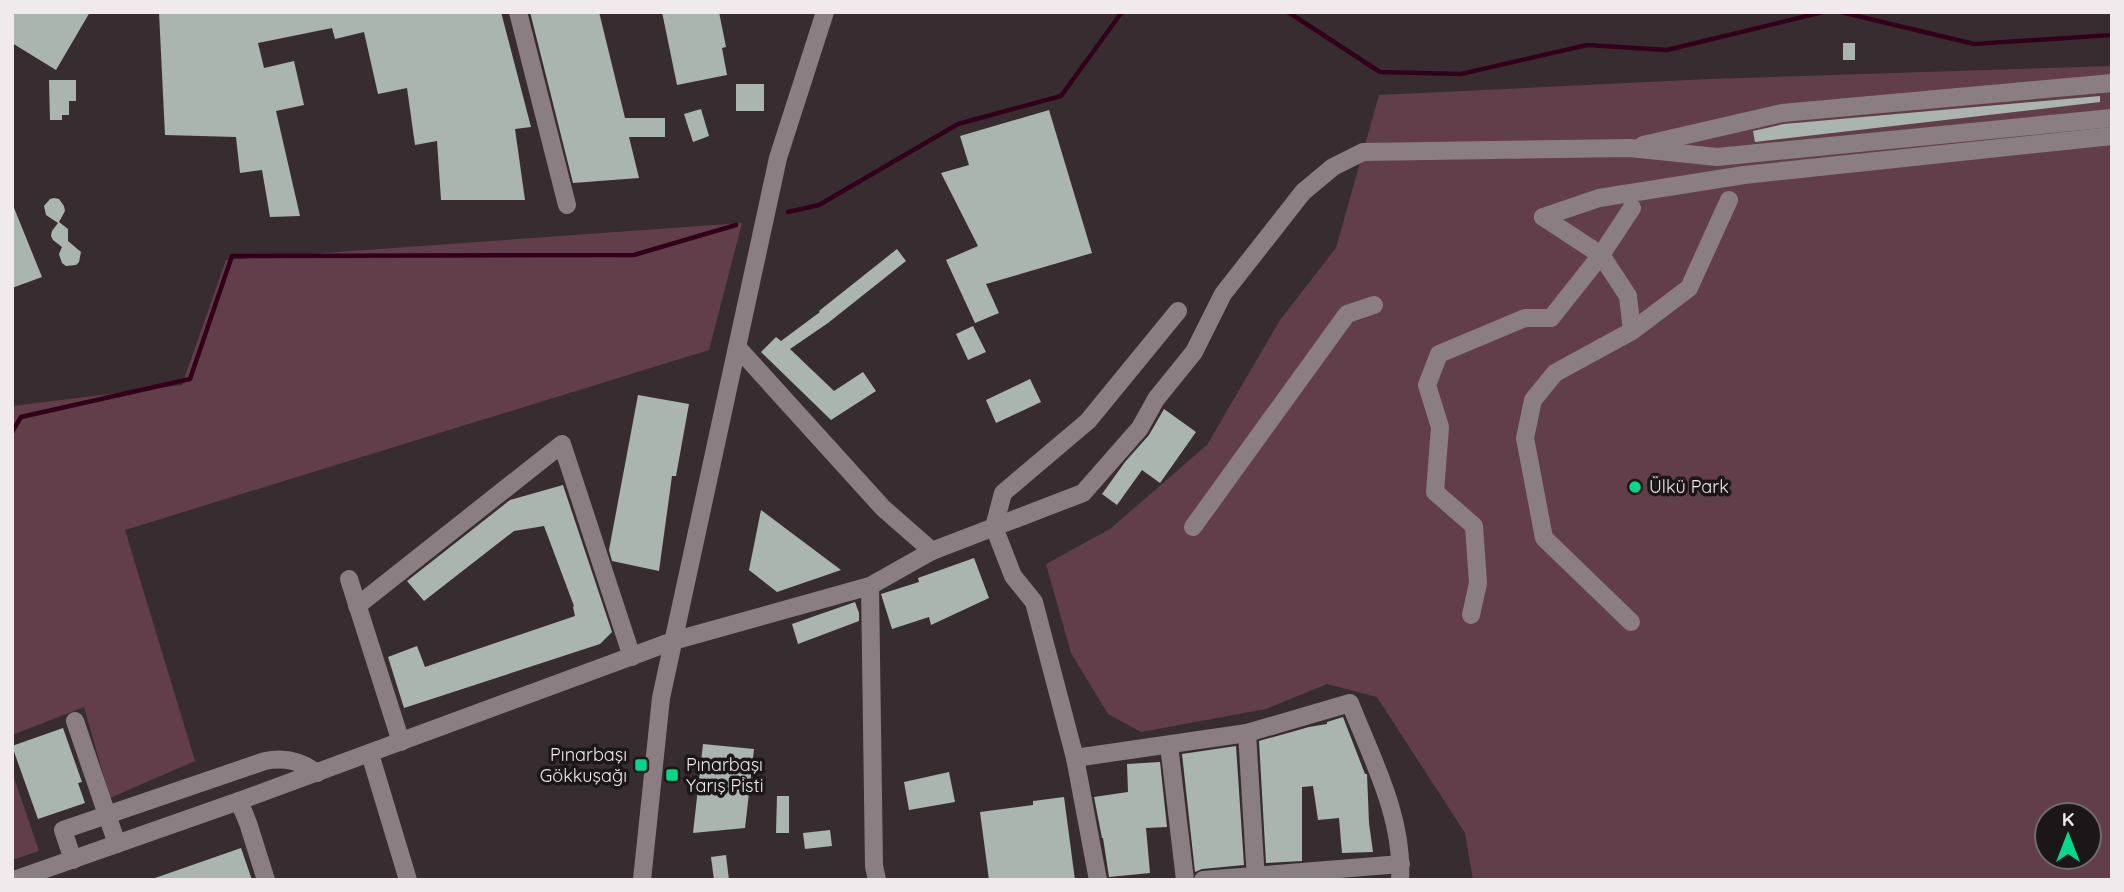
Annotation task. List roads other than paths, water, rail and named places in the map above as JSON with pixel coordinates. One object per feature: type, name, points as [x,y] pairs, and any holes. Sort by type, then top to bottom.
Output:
[{"type":"street","points":[[519,12],[567,205]]},
{"type":"street","points":[[642,880],[661,698],[673,641],[778,158],[825,12]]},
{"type":"street","points":[[1630,148],[1782,113],[2112,83]]},
{"type":"street","points":[[14,880],[52,874],[73,860],[370,754],[673,641],[870,586],[932,551],[1083,493],[1140,428],[1156,399],[1194,352],[1223,294],[1303,192],[1332,167],[1363,152],[1630,148],[1717,156],[2112,118]]},
{"type":"street","points":[[1936,135],[1938,155]]},
{"type":"street","points":[[1632,331],[1628,296],[1601,256],[1543,217],[1599,198],[1744,175],[2112,136]]},
{"type":"street","points":[[1631,622],[1544,538],[1525,438],[1533,401],[1555,373],[1632,331],[1689,288],[1729,200]]},
{"type":"street","points":[[1471,615],[1478,583],[1474,526],[1434,492],[1440,427],[1427,385],[1439,354],[1525,318],[1551,318],[1601,256],[1632,208]]},
{"type":"street","points":[[1193,527],[1347,314],[1374,305]]},
{"type":"street","points":[[1098,880],[1075,758],[1034,602],[1013,576],[994,527],[1003,493],[1088,421],[1178,311]]},
{"type":"street","points":[[738,348],[883,508],[932,551]]},
{"type":"street","points":[[357,606],[562,444],[632,657]]},
{"type":"street","points":[[349,579],[401,742]]},
{"type":"street","points":[[870,586],[874,852],[877,880]]},
{"type":"street","points":[[1075,758],[1247,733],[1350,703],[1392,809],[1401,872],[1203,880]]},
{"type":"street","points":[[75,721],[117,844]]},
{"type":"street","points":[[1247,733],[1256,878]]},
{"type":"street","points":[[1169,746],[1185,880]]},
{"type":"street","points":[[370,754],[408,880]]},
{"type":"street","points":[[73,860],[63,830],[273,759],[300,762],[317,773]]},
{"type":"street","points":[[239,801],[266,880]]},
{"type":"waterway","points":[[788,212],[819,205],[958,124],[1061,96],[1122,12]]},
{"type":"waterway","points":[[1288,12],[1380,72],[1461,74],[1587,45],[1667,50],[1823,12]]},
{"type":"waterway","points":[[1841,12],[1974,44],[2112,35]]},
{"type":"waterway","points":[[12,432],[21,417],[190,379],[232,256],[634,255],[736,225]]},
{"type":"place","name":"Ülkü Park","points":[[1635,487]]},
{"type":"place","name":"Pınarbaşı Gökkuşağı","points":[[641,765]]},
{"type":"place","name":"Pınarbaşı Yarış Pisti","points":[[672,775]]}]
